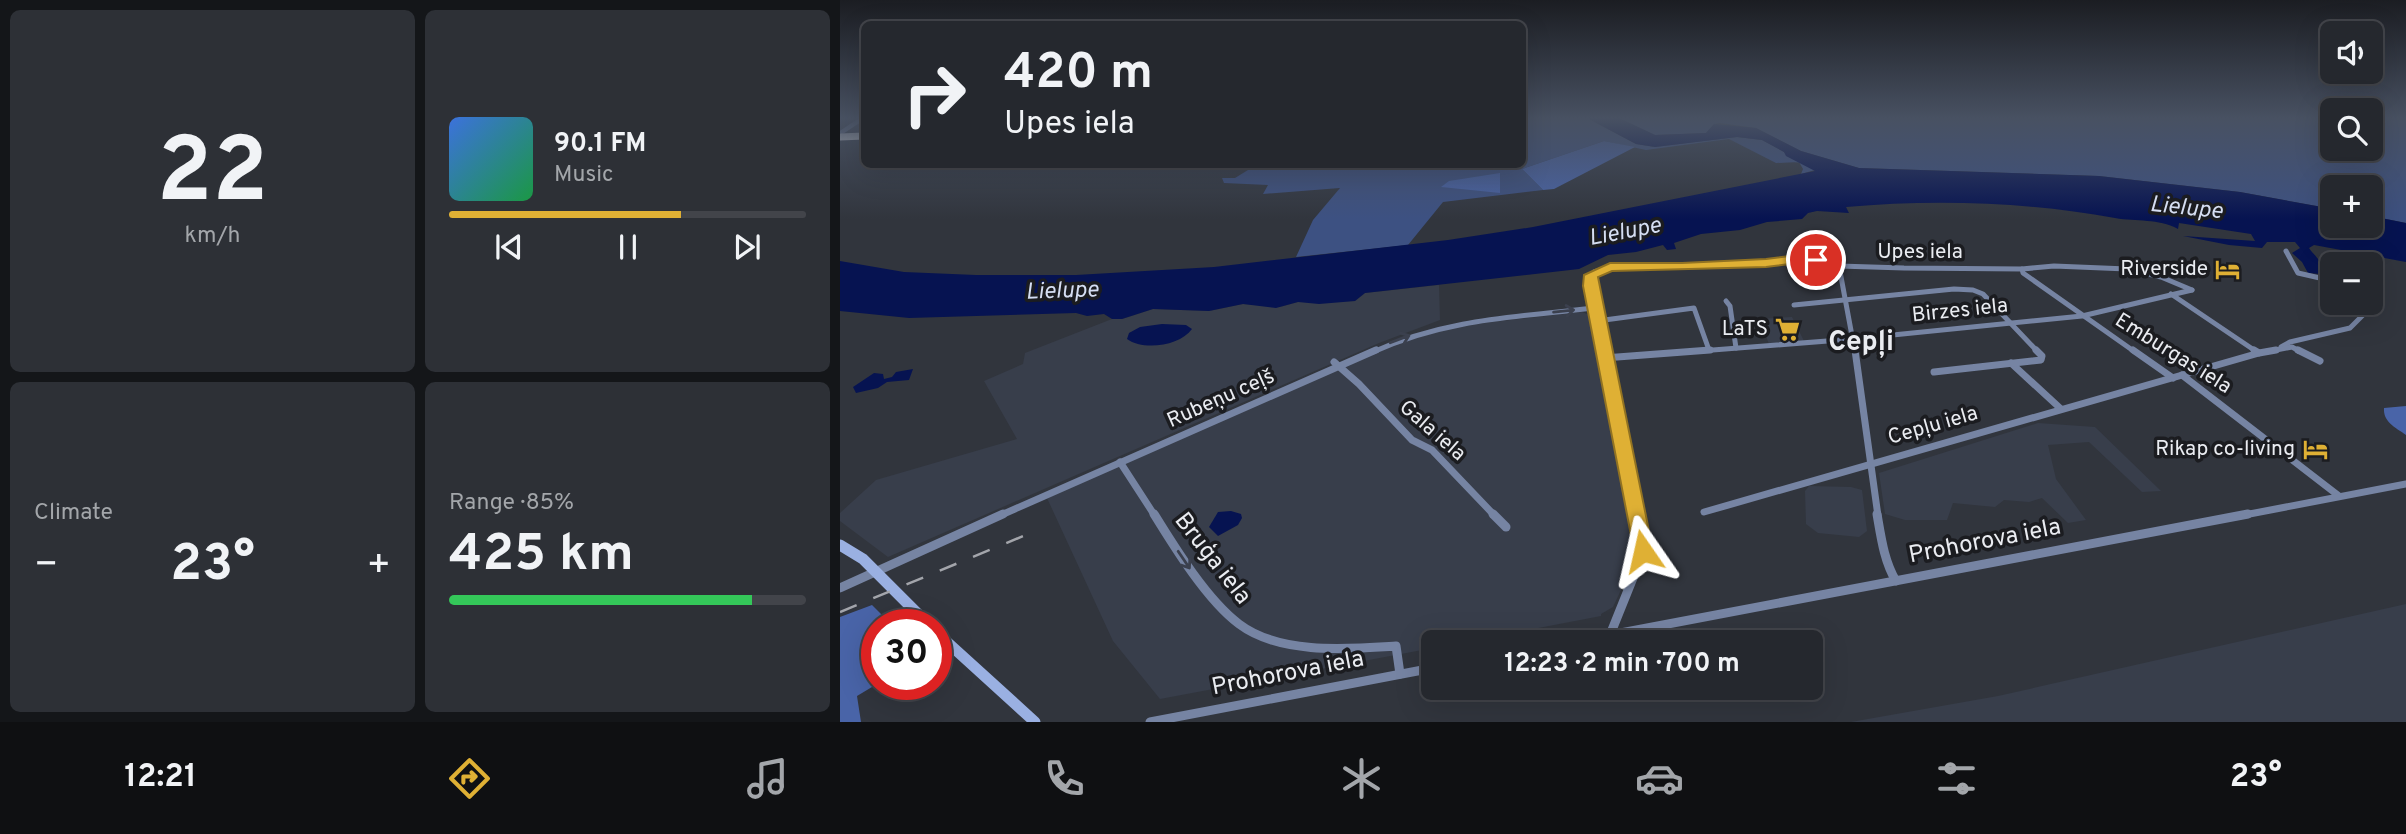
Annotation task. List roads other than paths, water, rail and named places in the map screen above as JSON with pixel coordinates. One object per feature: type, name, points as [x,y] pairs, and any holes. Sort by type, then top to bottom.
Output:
[{"type":"main road","points":[[840,545],[853,551],[913,609]]},
{"type":"main road","points":[[952,647],[1035,722]]},
{"type":"street","points":[[2287,251],[2298,272],[2320,278]]},
{"type":"street","name":"Upes iela","points":[[1594,308],[1589,279],[1594,272],[1604,268],[1766,263],[1797,259],[1839,266],[2022,269],[2054,266],[2136,271],[2192,290]]},
{"type":"street","points":[[1839,266],[1853,339],[1881,539],[1890,571],[1896,581]]},
{"type":"street","name":"Emburgas iela","points":[[2022,269],[2023,273],[2082,316],[2173,378],[2182,376],[2339,496]]},
{"type":"street","points":[[1794,305],[1954,289],[1973,290],[1983,294],[2042,356],[2041,360],[1934,372]]},
{"type":"street","name":"Birzes iela","points":[[1604,358],[1853,339],[2082,316],[2192,290]]},
{"type":"street","points":[[2171,294],[2259,353]]},
{"type":"street","points":[[1726,301],[1730,306],[1736,348]]},
{"type":"street","points":[[1594,308],[1643,551],[1612,630]]},
{"type":"street","name":"Rubeņu ceļš","points":[[840,588],[1336,364],[1401,339],[1442,325],[1594,308]]},
{"type":"street","points":[[1597,321],[1694,308],[1709,350]]},
{"type":"street","points":[[2182,376],[2290,342],[2350,328],[2363,315]]},
{"type":"street","points":[[2281,347],[2298,349],[2320,361]]},
{"type":"street","points":[[2011,363],[2061,409]]},
{"type":"street","name":"Gala iela","points":[[1336,364],[1359,384],[1412,440],[1432,450],[1506,527]]},
{"type":"street","name":"Cepļu iela","points":[[1704,512],[2173,378]]},
{"type":"street","name":"Bruģa iela","points":[[1120,462],[1190,569],[1240,625],[1258,635],[1321,647],[1358,649],[1396,646],[1401,674]]},
{"type":"street","name":"Prohorova iela","points":[[1636,630],[2406,484]]},
{"type":"street","name":"Prohorova iela","points":[[1150,722],[1421,670]]},
{"type":"water","name":"Lielupe","points":[[1783,152],[1803,152],[1859,168],[2099,176],[2240,192],[2320,207],[2320,238],[2383,238],[2383,218],[2406,223],[2406,262],[2383,258],[2383,252],[2352,252],[2314,245],[2309,248],[2319,260],[2320,274],[2308,273],[2302,262],[2292,253],[2300,248],[2295,242],[2267,242],[2262,248],[2183,236],[2255,241],[2251,234],[2179,223],[2178,229],[2155,222],[2048,208],[1913,203],[1846,207],[1849,213],[1817,211],[1808,213],[1802,219],[1767,222],[1740,230],[1701,234],[1674,243],[1676,249],[1667,250],[1663,245],[1608,255],[1579,269],[1365,293],[1355,301],[1319,304],[1298,302],[1276,308],[1243,304],[1209,311],[1153,309],[1122,319],[1112,319],[1104,314],[1087,316],[1076,313],[909,318],[840,311],[840,261],[904,272],[976,275],[1076,275],[1214,267],[1448,240],[1533,227],[1815,171],[1786,156]]},
{"type":"water","points":[[1186,325],[1192,329],[1179,339],[1161,345],[1142,345],[1127,339],[1129,333],[1140,327]]},
{"type":"water","points":[[913,369],[909,380],[887,382],[878,388],[856,393],[853,387],[874,373],[883,374],[884,379],[892,377],[896,372]]},
{"type":"water","points":[[1231,511],[1241,514],[1242,518],[1238,525],[1218,536],[1209,527],[1218,512]]},
{"type":"railway","points":[[840,612],[1033,532]]},
{"type":"place","name":"Riverside","points":[[2228,269]]},
{"type":"place","name":"LaTS","points":[[1788,329]]},
{"type":"place","name":"Rikap co-living","points":[[2315,449]]},
{"type":"district","name":"Cepļi","points":[[1861,343]]}]
